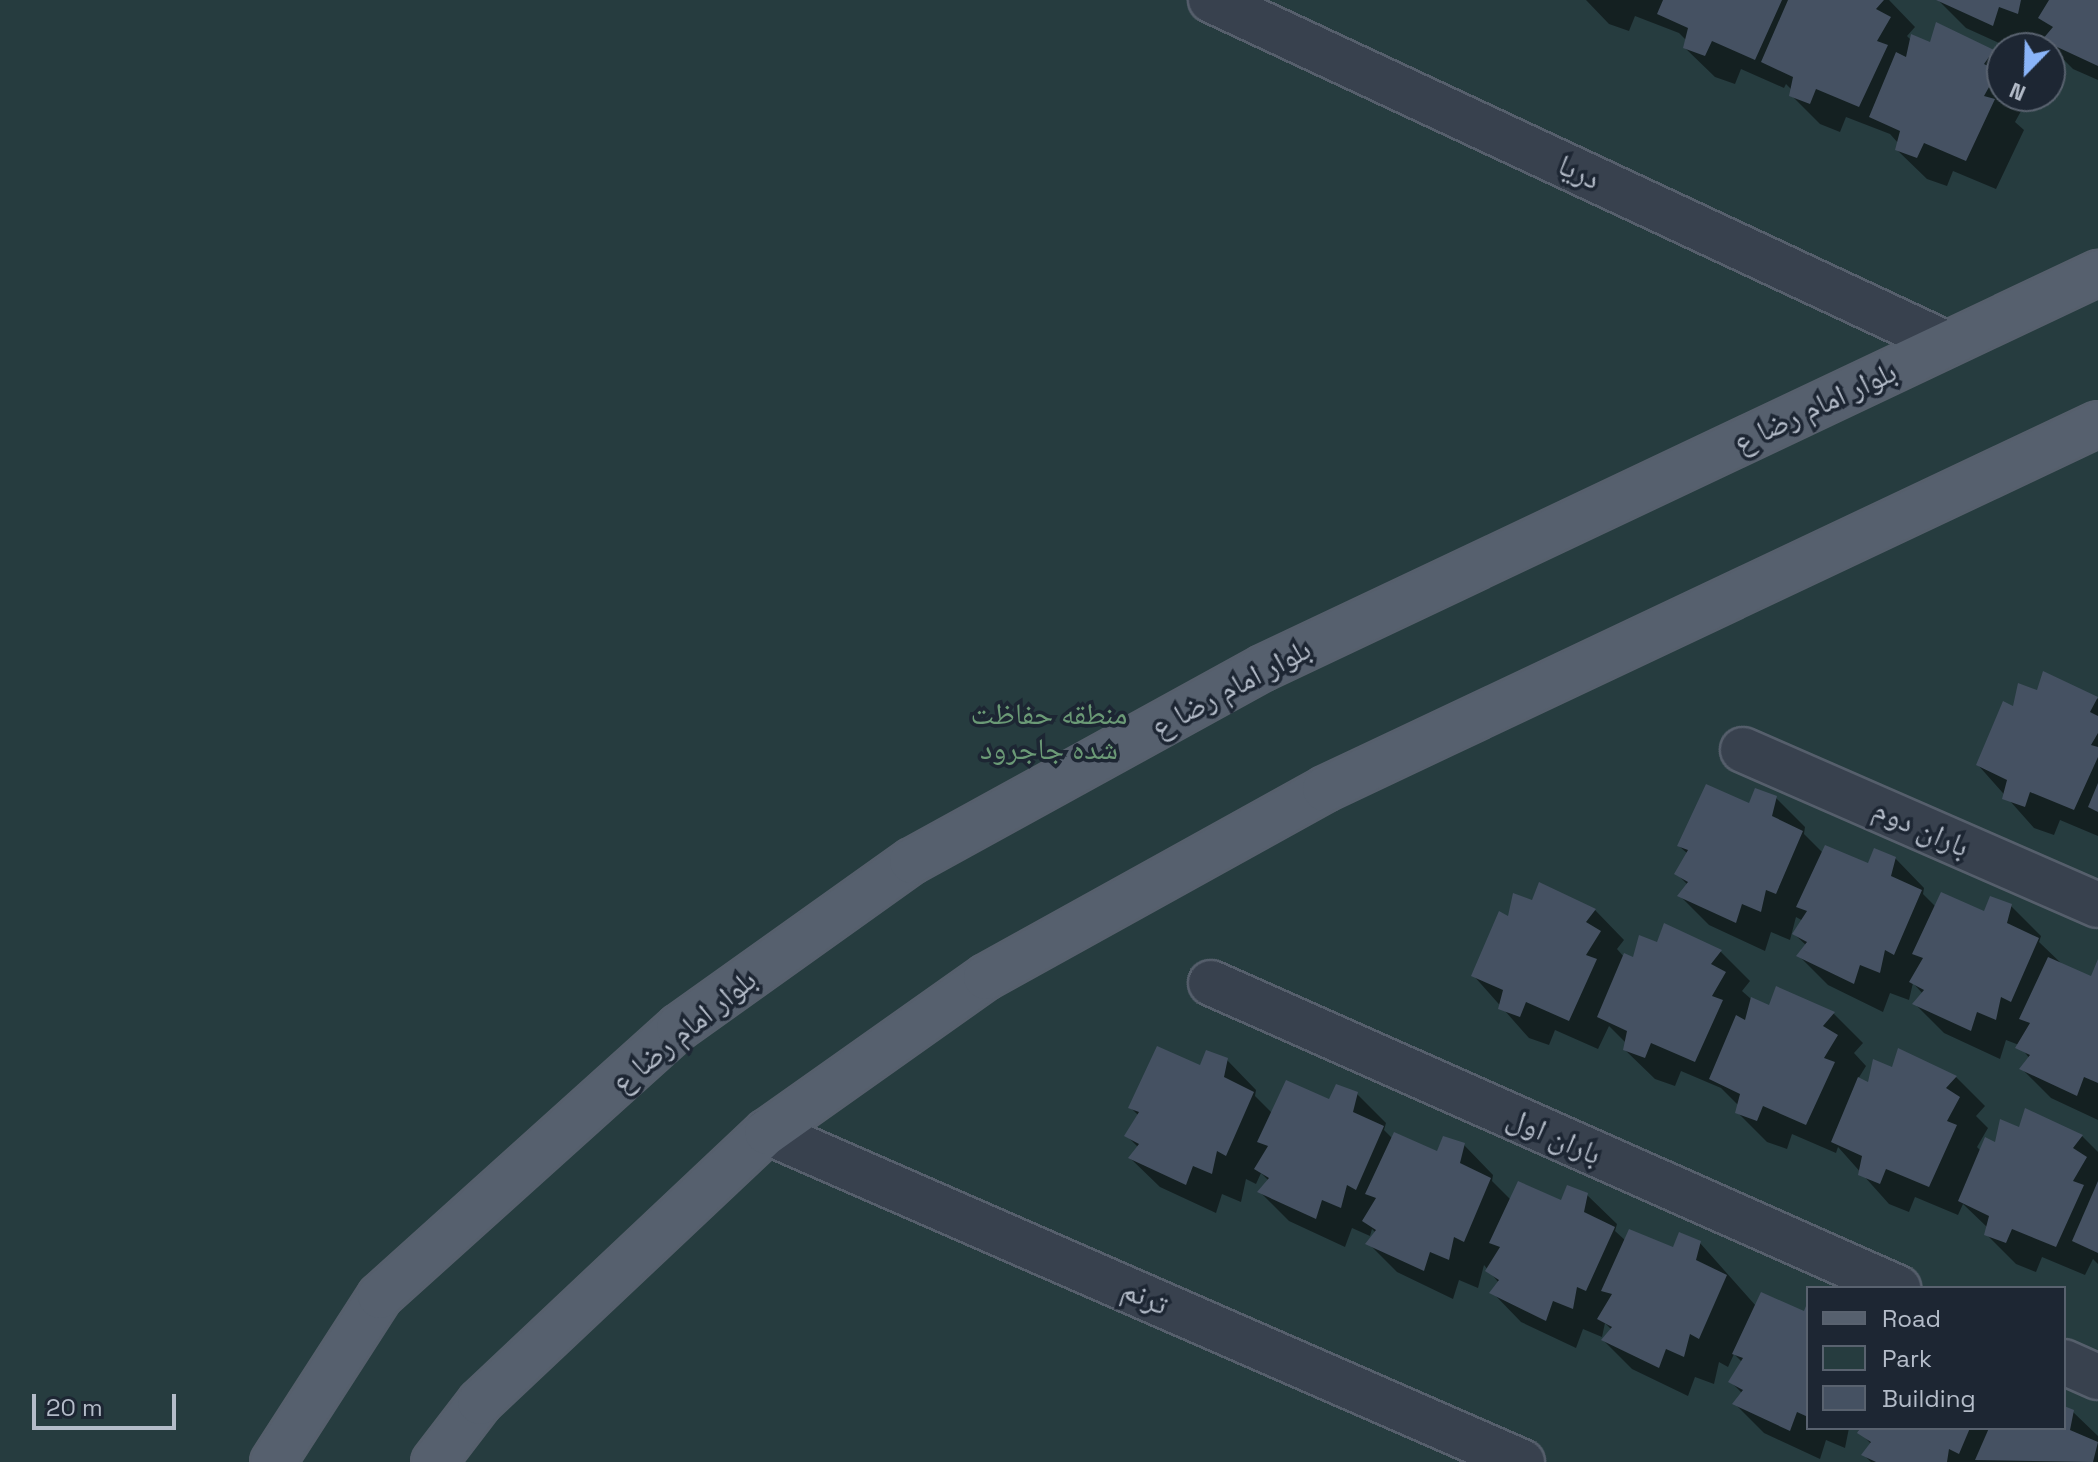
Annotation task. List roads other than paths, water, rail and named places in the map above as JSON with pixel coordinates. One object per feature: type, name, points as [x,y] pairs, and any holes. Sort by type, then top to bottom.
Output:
[{"type":"main road","name":"بلوار امام رضا ع","points":[[273,1462],[380,1296],[679,1027],[912,861],[1263,668],[2098,273]]},
{"type":"main road","points":[[434,1462],[480,1402],[767,1132],[986,977],[1325,789],[2098,424]]},
{"type":"street","name":"دریا","points":[[1211,0],[1947,344]]},
{"type":"street","name":"باران دوم","points":[[1743,750],[2098,905]]},
{"type":"street","name":"باران اول","points":[[1211,983],[1893,1286]]},
{"type":"street","name":"ترنم","points":[[767,1132],[1522,1462]]},
{"type":"street","points":[[2066,1363],[2098,1377]]},
{"type":"park label","name":"منطقه حفاظت شده جاجرود","points":[[1049,731]]}]
